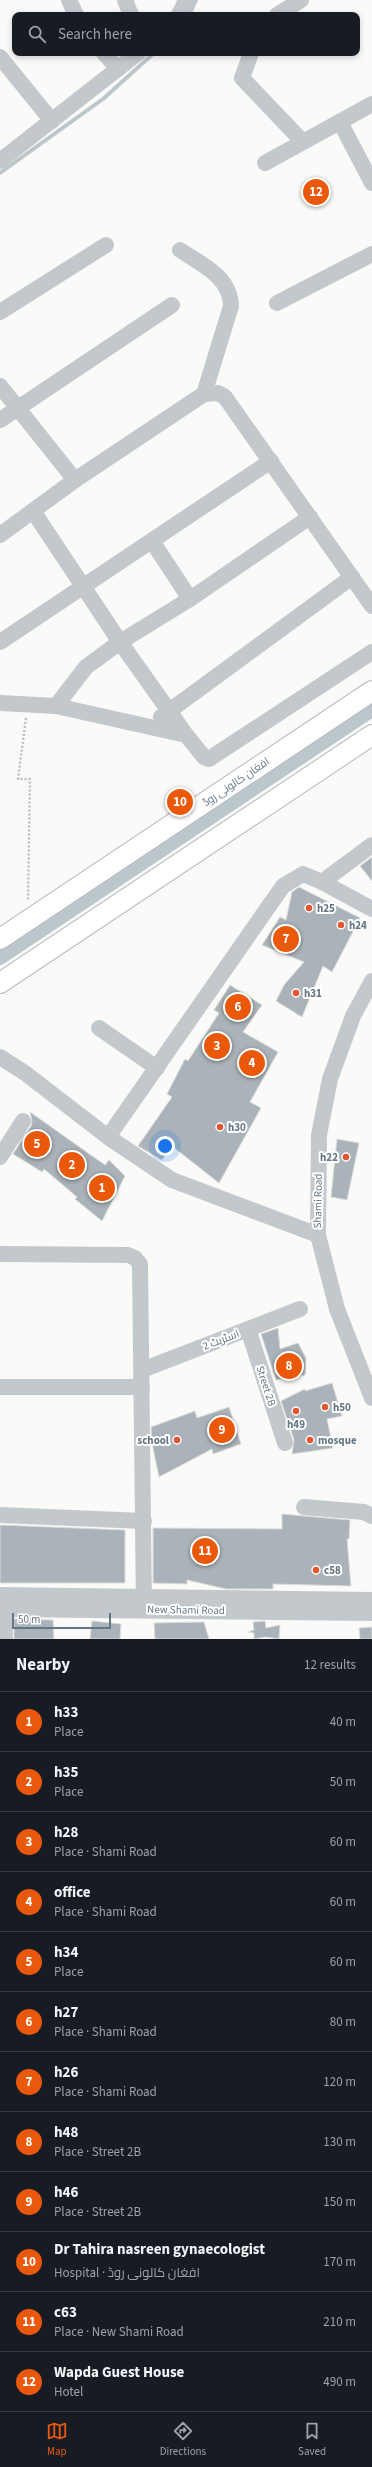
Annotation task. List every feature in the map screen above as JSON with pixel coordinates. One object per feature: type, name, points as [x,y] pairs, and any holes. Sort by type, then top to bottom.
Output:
[{"type":"main road","name":"افغان کالونی روڈ","points":[[0,939],[372,691]]},
{"type":"main road","points":[[0,983],[372,735]]},
{"type":"street","points":[[69,0],[75,12]]},
{"type":"street","points":[[125,0],[129,12]]},
{"type":"street","points":[[180,12],[186,0]]},
{"type":"street","points":[[282,12],[301,0]]},
{"type":"street","points":[[107,56],[118,69]]},
{"type":"street","points":[[0,161],[134,56]]},
{"type":"street","points":[[250,56],[242,78],[303,142]]},
{"type":"street","points":[[0,57],[52,121]]},
{"type":"street","points":[[265,163],[372,104]]},
{"type":"street","points":[[340,122],[372,183]]},
{"type":"street","points":[[0,312],[106,245]]},
{"type":"street","points":[[180,250],[222,278],[231,294],[231,306],[204,394]]},
{"type":"street","points":[[277,303],[372,254]]},
{"type":"street","points":[[0,420],[172,304]]},
{"type":"street","points":[[0,386],[75,480]]},
{"type":"street","points":[[0,535],[75,480],[204,394],[218,393],[225,397],[272,461],[372,606]]},
{"type":"street","points":[[0,642],[272,461]]},
{"type":"street","points":[[32,512],[120,642],[186,735],[204,757],[209,759],[372,652]]},
{"type":"street","points":[[56,706],[86,667],[120,642],[190,599],[310,518]]},
{"type":"street","points":[[152,540],[190,599]]},
{"type":"street","points":[[150,727],[169,710],[352,577]]},
{"type":"street","points":[[0,703],[56,706],[186,735]]},
{"type":"street","points":[[322,882],[372,845]]},
{"type":"street","points":[[108,1137],[283,886],[303,874],[322,882],[372,908]]},
{"type":"street","name":"Shami Road","points":[[372,981],[353,1016],[330,1079],[319,1135],[318,1235],[337,1309],[372,1398]]},
{"type":"street","points":[[99,1028],[157,1068]]},
{"type":"street","points":[[0,1057],[25,1073],[108,1137],[172,1180],[318,1235]]},
{"type":"street","points":[[0,1157],[23,1120]]},
{"type":"street","points":[[0,1254],[128,1255],[135,1258],[140,1264],[144,1603]]},
{"type":"street","name":"اسٹریٹ 2","points":[[142,1370],[300,1309]]},
{"type":"street","name":"Street 2B","points":[[248,1329],[285,1443]]},
{"type":"street","points":[[0,1386],[142,1387]]},
{"type":"street","points":[[304,1507],[364,1512],[372,1516]]},
{"type":"street","points":[[0,1515],[144,1520]]},
{"type":"street","name":"New Shami Road","points":[[1,1604],[372,1600]]},
{"type":"street","name":"New Shami Road","points":[[144,1603],[372,1613]]},
{"type":"street","points":[[1,1604],[5,1639]]},
{"type":"path","points":[[28,704],[18,779],[30,779],[28,921]]},
{"type":"building","points":[[372,857],[372,881],[360,866]]},
{"type":"building","points":[[299,887],[360,918],[332,972],[323,966],[302,1017],[276,1001],[284,985],[304,962],[262,945],[280,917],[286,920],[292,892]]},
{"type":"building","points":[[230,985],[262,1005],[243,1032],[278,1052],[250,1102],[261,1108],[219,1183],[172,1146],[162,1160],[138,1146],[172,1097],[167,1094],[185,1059],[188,1061],[219,1013],[214,1010]]},
{"type":"building","points":[[30,1112],[105,1165],[109,1160],[125,1176],[102,1221],[75,1199],[77,1197],[44,1169],[42,1172],[13,1154],[31,1126],[32,1121]]},
{"type":"building","name":"h22","points":[[337,1139],[359,1143],[347,1200],[331,1197]]},
{"type":"building","points":[[278,1328],[280,1349],[298,1343],[306,1358],[305,1375],[276,1380],[261,1334]]},
{"type":"building","points":[[332,1383],[342,1416],[327,1419],[333,1448],[292,1454],[294,1440],[281,1401],[305,1389],[305,1391]]},
{"type":"building","name":"school","points":[[229,1407],[241,1444],[213,1454],[212,1449],[159,1477],[152,1443],[151,1427],[195,1411],[197,1418]]},
{"type":"building","points":[[282,1514],[350,1520],[349,1539],[347,1539],[351,1586],[273,1584],[273,1589],[226,1589],[187,1580],[187,1584],[153,1583],[153,1528],[282,1529]]},
{"type":"building","points":[[0,1525],[125,1530],[125,1583],[0,1583]]},
{"type":"building","points":[[14,1619],[53,1620],[54,1639],[14,1639]]},
{"type":"building","points":[[92,1621],[121,1624],[120,1639],[90,1639]]},
{"type":"building","points":[[265,1621],[266,1628],[280,1625],[279,1639],[266,1637],[254,1639],[254,1633],[248,1632],[254,1630],[253,1622]]},
{"type":"building","points":[[204,1622],[209,1639],[155,1639],[154,1623]]},
{"type":"building","points":[[372,1627],[372,1639],[360,1639],[359,1628]]},
{"type":"waterway","points":[[190,12],[196,0]]},
{"type":"waterway","points":[[0,173],[103,99],[151,56]]},
{"type":"waterway","points":[[0,958],[372,710]]},
{"type":"place","name":"Wapda Guest House","points":[[316,192]]},
{"type":"place","name":"Dr Tahira nasreen gynaecologist","points":[[180,802]]},
{"type":"place","name":"h25","points":[[309,908]]},
{"type":"place","name":"h24","points":[[341,925]]},
{"type":"place","name":"h26","points":[[286,939]]},
{"type":"place","name":"h31","points":[[296,993]]},
{"type":"place","name":"h27","points":[[238,1007]]},
{"type":"place","name":"h28","points":[[217,1046]]},
{"type":"place","name":"office","points":[[252,1063]]},
{"type":"place","name":"h30","points":[[220,1127]]},
{"type":"place","name":"h34","points":[[37,1144]]},
{"type":"place","name":"h22","points":[[346,1157]]},
{"type":"place","name":"h35","points":[[72,1165]]},
{"type":"place","name":"h33","points":[[102,1188]]},
{"type":"place","name":"h48","points":[[289,1366]]},
{"type":"place","name":"h50","points":[[325,1407]]},
{"type":"place","name":"h49","points":[[296,1411]]},
{"type":"place","name":"h46","points":[[222,1430]]},
{"type":"place","name":"school","points":[[177,1440]]},
{"type":"place","name":"mosque","points":[[310,1440]]},
{"type":"place","name":"c63","points":[[205,1551]]},
{"type":"place","name":"c58","points":[[316,1570]]}]
